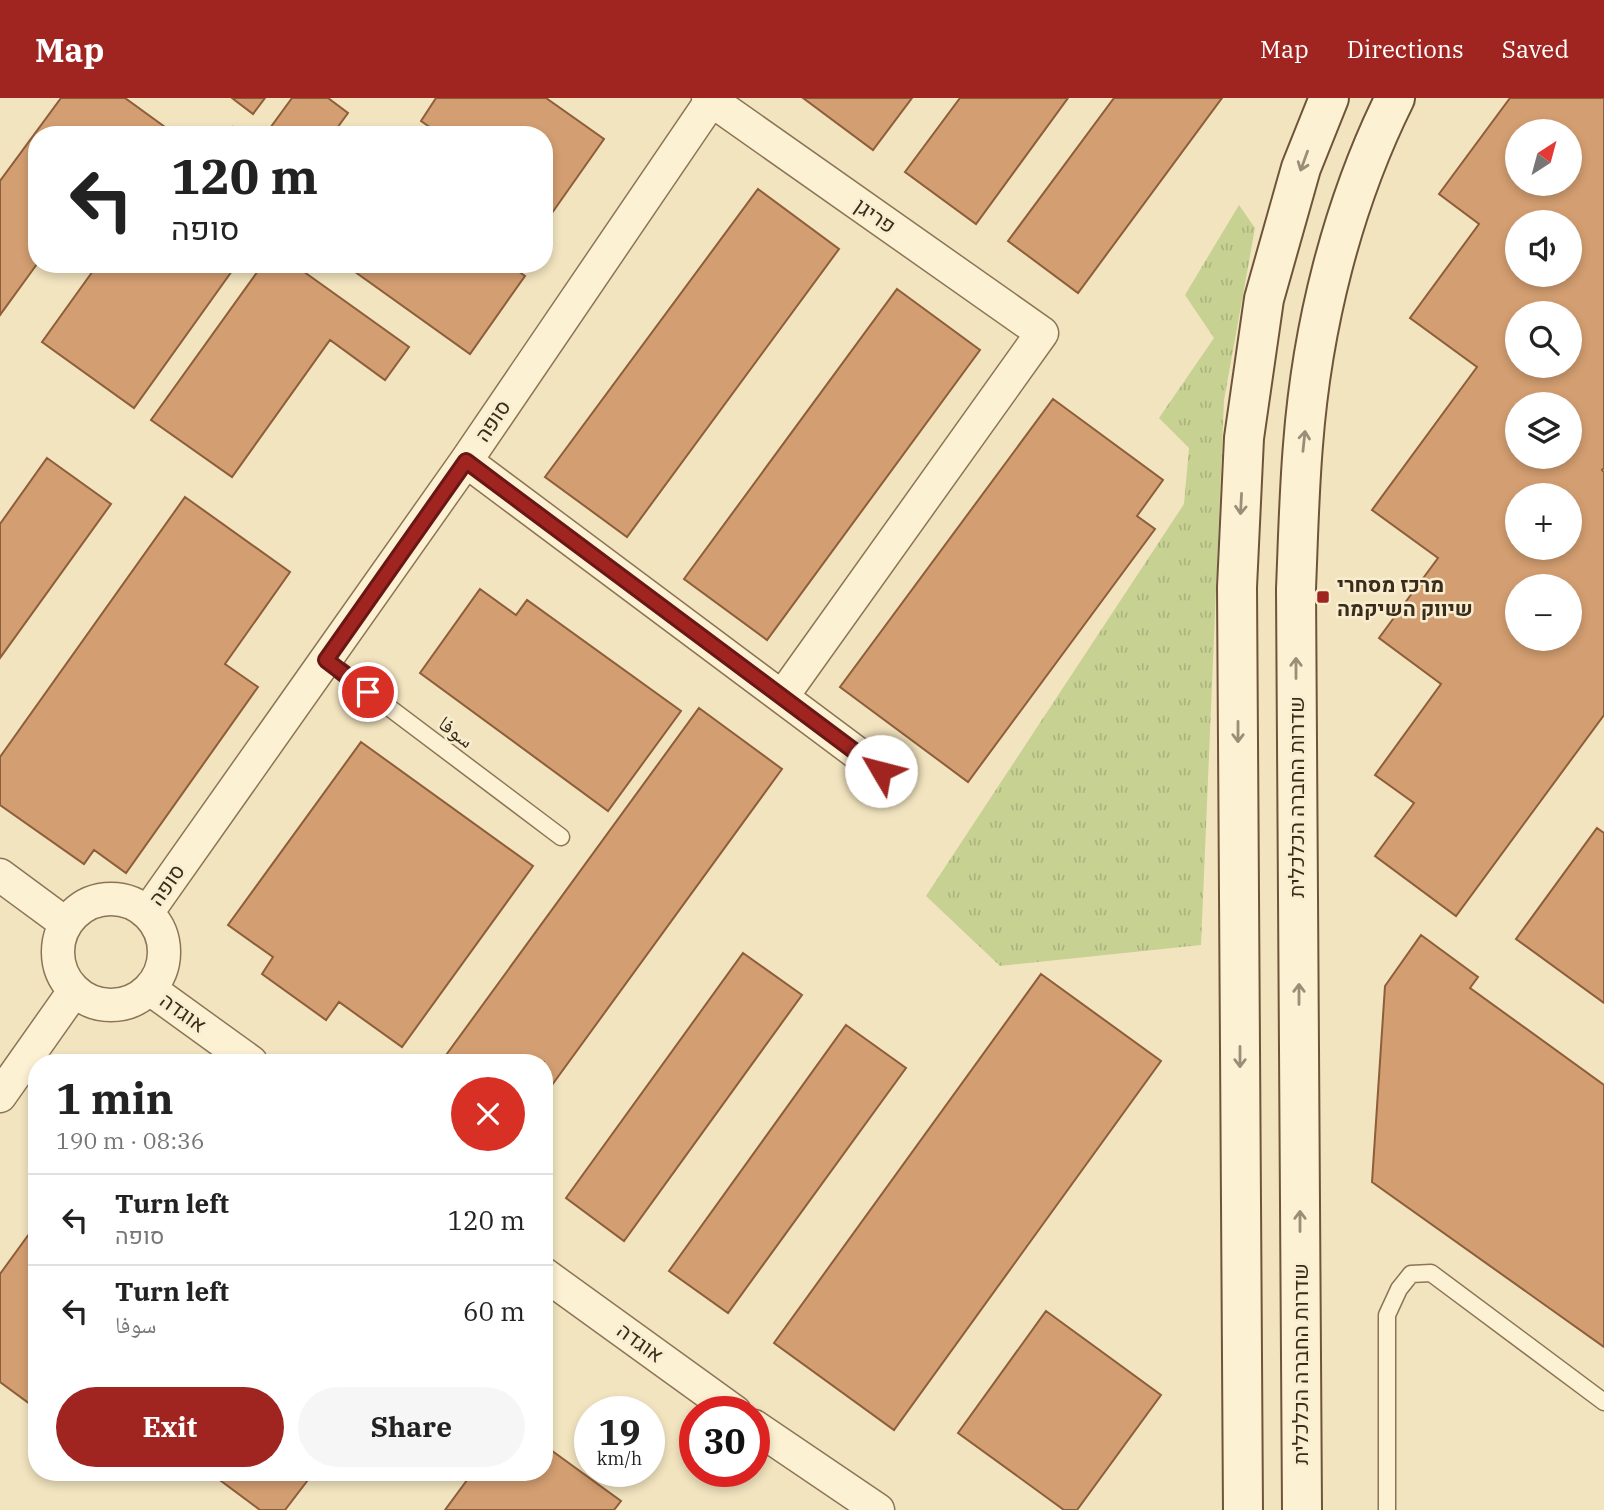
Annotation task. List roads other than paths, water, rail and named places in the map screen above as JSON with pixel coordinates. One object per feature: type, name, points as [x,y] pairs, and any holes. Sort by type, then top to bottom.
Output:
[{"type":"main road","points":[[1243,1510],[1237,587],[1244,438],[1264,299],[1301,168],[1329,98]]},
{"type":"main road","name":"שדרות החברה הכלכלית","points":[[1302,1510],[1296,589],[1303,443],[1322,312],[1357,187],[1395,98]]},
{"type":"street","name":"פריגן","points":[[711,99],[1042,333],[782,697]]},
{"type":"street","name":"סופה","points":[[147,913],[466,461],[711,99]]},
{"type":"street","points":[[466,461],[881,771]]},
{"type":"street","points":[[0,875],[65,923]]},
{"type":"street","points":[[104,899],[120,899],[147,913],[158,926],[164,959],[159,975],[150,989],[136,999],[120,1005],[104,1005],[88,1000],[74,990],[63,976],[57,958],[58,940],[65,923],[75,911],[104,899]]},
{"type":"street","name":"אוגדה","points":[[150,989],[240,1054]]},
{"type":"street","points":[[29,1054],[74,990]]},
{"type":"street","points":[[0,1096],[28,1056]]},
{"type":"street","name":"אוגדה","points":[[553,1281],[713,1396]]},
{"type":"street","points":[[770,1438],[878,1510]]},
{"type":"lane","name":"سوفا","points":[[326,660],[561,837]]},
{"type":"lane","points":[[1387,1510],[1387,1315],[1399,1289],[1411,1274],[1431,1273],[1604,1402]]},
{"type":"place","name":"מרכז מסחרי שיווק השיקמה","points":[[1323,597]]}]
